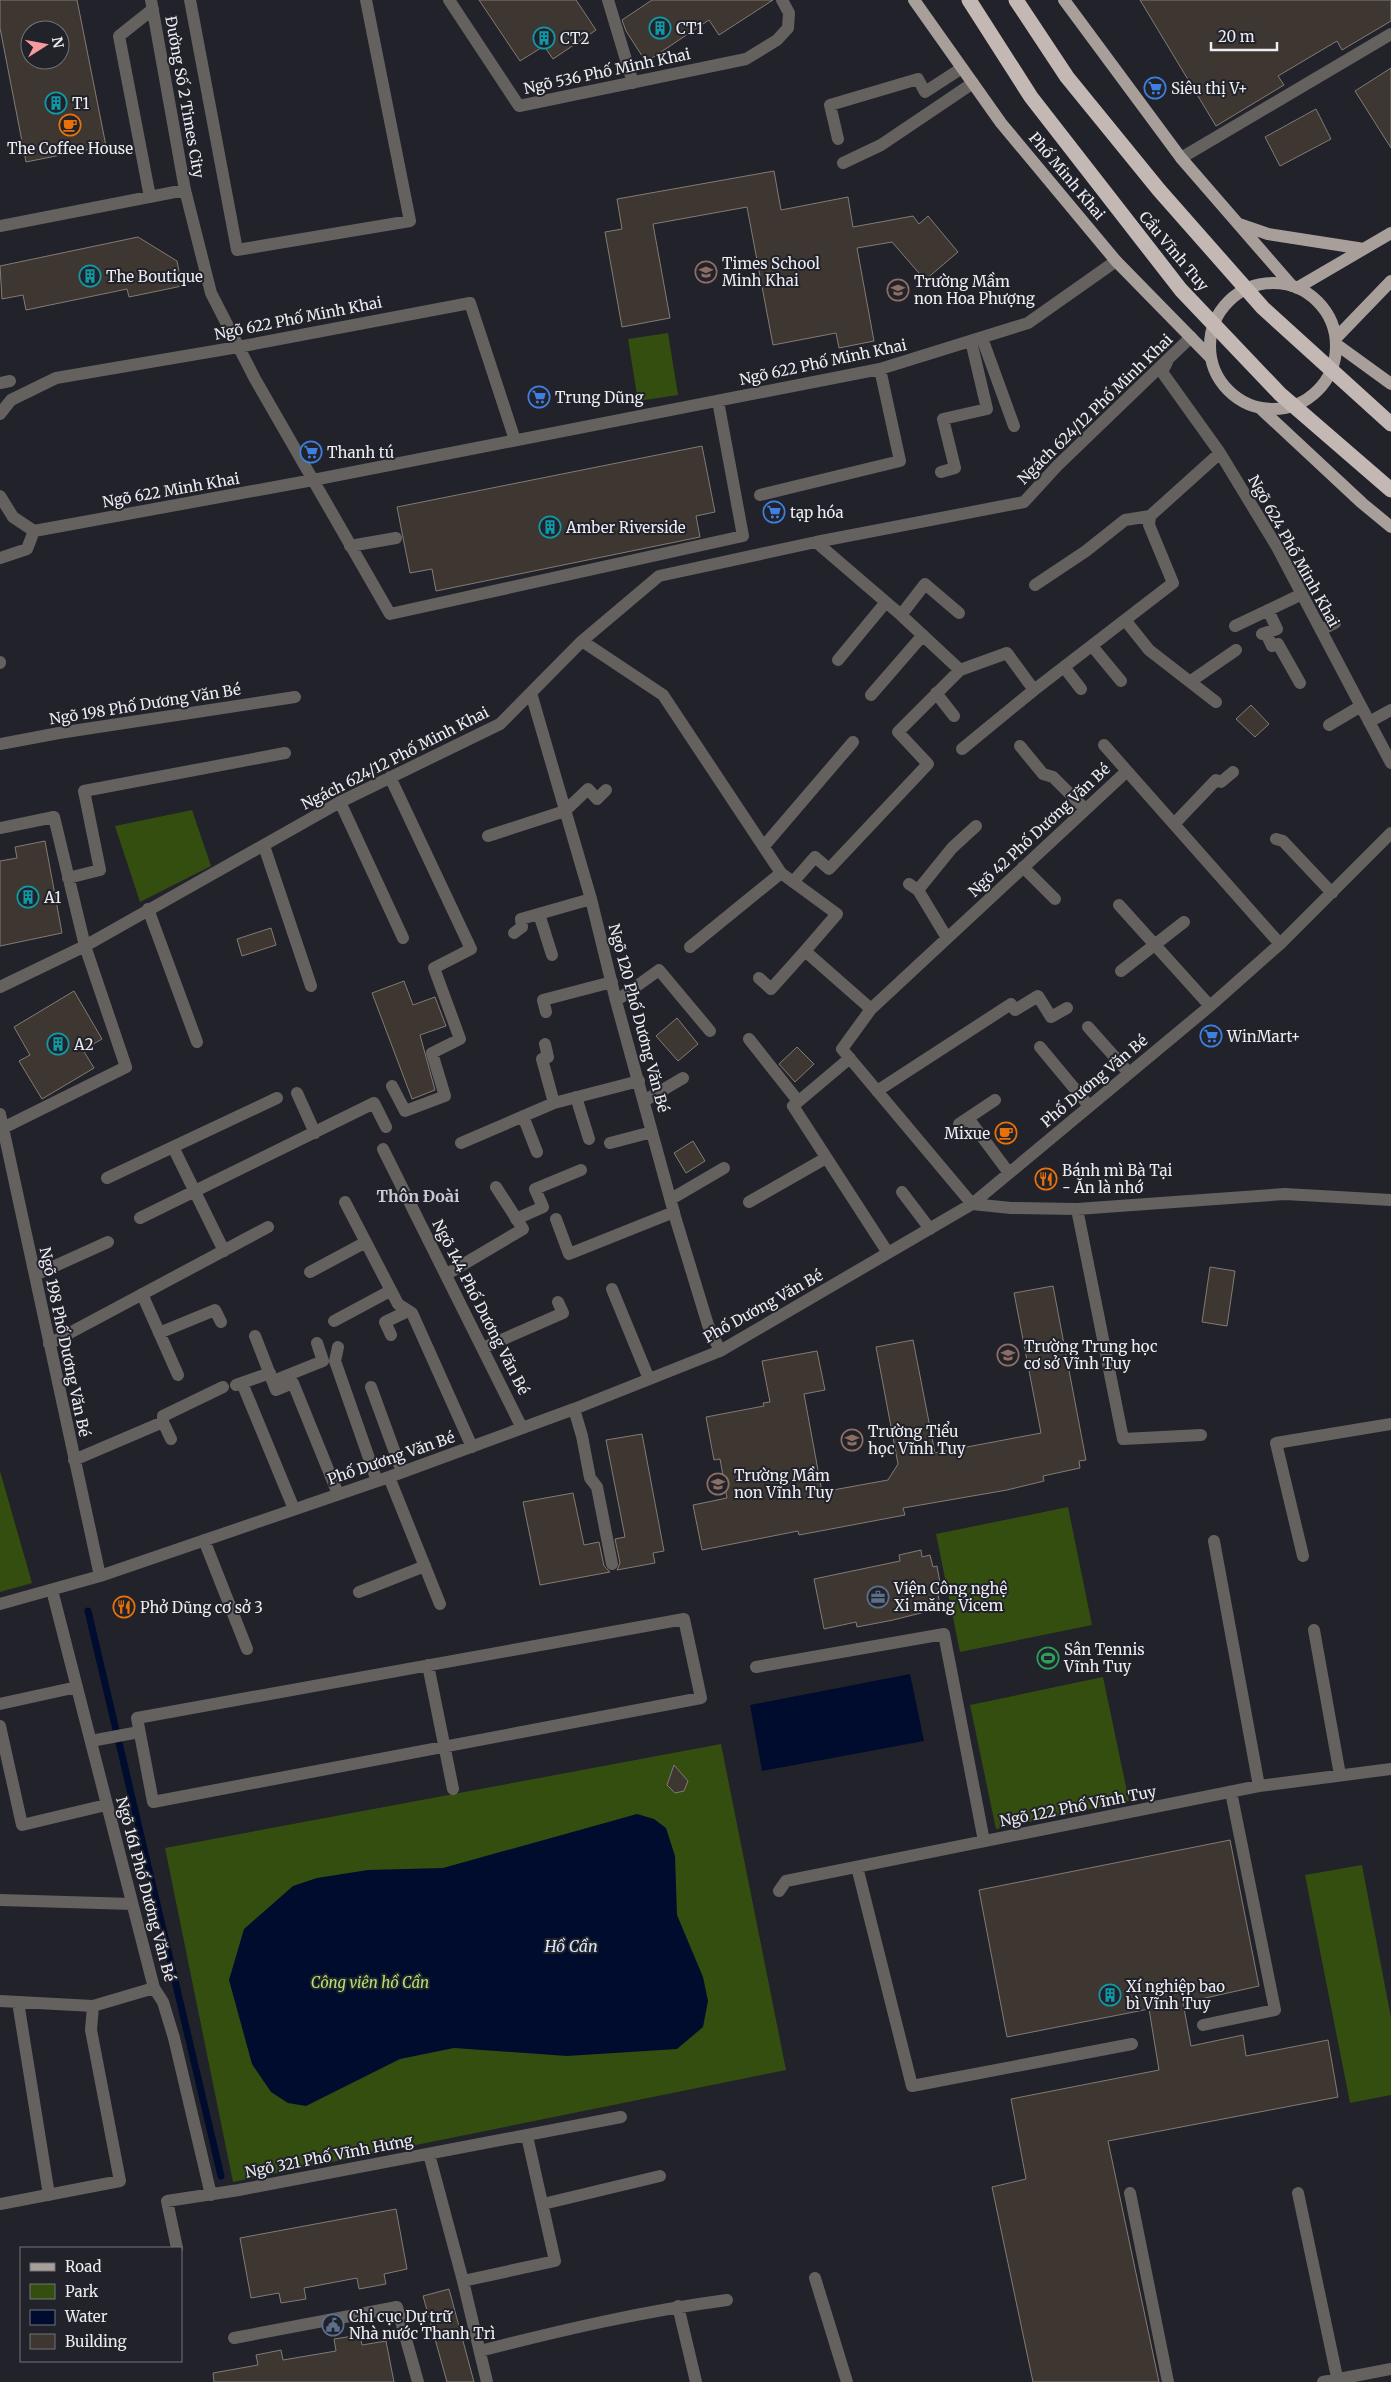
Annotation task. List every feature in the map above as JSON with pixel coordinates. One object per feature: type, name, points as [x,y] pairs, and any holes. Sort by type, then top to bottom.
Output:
[{"type":"highway","name":"Cầu Vĩnh Tuy","points":[[969,0],[1032,97],[1181,290],[1280,394],[1391,490]]},
{"type":"highway","name":"Cầu Vĩnh Tuy","points":[[1016,0],[1067,77],[1159,190],[1263,308],[1391,424]]},
{"type":"main road","name":"Phố Minh Khai","points":[[914,0],[1001,123],[1116,260],[1211,358]]},
{"type":"main road","points":[[1064,0],[1181,158],[1294,287]]},
{"type":"main road","points":[[1240,224],[1268,234],[1364,249]]},
{"type":"main road","points":[[1294,287],[1391,233]]},
{"type":"main road","points":[[1336,341],[1391,281]]},
{"type":"main road","points":[[1262,283],[1282,283],[1294,287],[1318,301],[1330,317],[1336,341],[1335,360],[1327,380],[1312,396],[1299,406],[1286,409],[1250,406],[1232,394],[1218,377],[1211,358],[1210,338],[1216,319],[1227,302],[1243,290],[1262,283]]},
{"type":"main road","points":[[1336,341],[1391,384]]},
{"type":"main road","points":[[1260,408],[1362,503],[1391,527]]},
{"type":"street","points":[[190,0],[237,250],[410,221],[366,0]]},
{"type":"street","name":"Ngõ 536 Phố Minh Khai","points":[[450,0],[520,106],[746,58],[777,40],[788,28],[789,13],[782,0]]},
{"type":"street","points":[[608,0],[632,83]]},
{"type":"street","name":"Đường Số 2 Times City","points":[[152,5],[185,190],[211,293],[238,347],[390,614],[743,536],[718,401]]},
{"type":"street","name":"Đường Số 2 Times City","points":[[150,197],[119,36],[152,5]]},
{"type":"street","points":[[1181,158],[1391,34]]},
{"type":"street","points":[[838,138],[830,105],[918,79],[925,92],[962,68]]},
{"type":"street","points":[[843,163],[881,145],[973,83]]},
{"type":"street","points":[[0,226],[185,190]]},
{"type":"street","name":"Ngõ 622 Phố Minh Khai","points":[[313,480],[880,369],[1028,324],[1116,260]]},
{"type":"street","name":"Ngõ 622 Phố Minh Khai","points":[[0,414],[11,400],[56,378],[238,347],[470,303],[515,440]]},
{"type":"street","name":"Ngách 624/12 Phố Minh Khai","points":[[0,987],[85,946],[340,802],[500,724],[582,641],[659,576],[816,542],[1024,502],[1057,466],[1191,337]]},
{"type":"street","points":[[976,340],[1014,426]]},
{"type":"street","points":[[941,472],[955,468],[942,419],[987,409],[976,340]]},
{"type":"street","name":"Ngõ 624 Phố Minh Khai","points":[[1167,362],[1162,372],[1220,454],[1277,547],[1391,763]]},
{"type":"street","points":[[760,495],[900,461],[880,369]]},
{"type":"street","points":[[1034,585],[1086,551],[1125,520],[1150,516],[1220,454]]},
{"type":"street","name":"Ngõ 622 Minh Khai","points":[[34,532],[313,480]]},
{"type":"street","points":[[0,496],[13,517],[34,532],[27,549],[0,558]]},
{"type":"street","points":[[962,749],[1034,690],[1173,583],[1149,525],[1150,516]]},
{"type":"street","points":[[350,546],[396,538]]},
{"type":"street","points":[[816,542],[901,615],[960,670]]},
{"type":"street","points":[[901,615],[925,584],[959,613]]},
{"type":"street","points":[[1235,626],[1302,594]]},
{"type":"street","points":[[838,660],[886,602]]},
{"type":"street","points":[[1268,610],[1277,629],[1264,634],[1272,646],[1278,644],[1300,683]]},
{"type":"street","points":[[1125,620],[1149,650],[1216,702]]},
{"type":"street","points":[[1321,630],[1335,623]]},
{"type":"street","points":[[871,695],[923,635]]},
{"type":"street","points":[[582,641],[664,695],[781,873],[838,914],[771,989],[759,978]]},
{"type":"street","points":[[1092,646],[1121,681]]},
{"type":"street","points":[[1191,681],[1236,650]]},
{"type":"street","points":[[793,882],[815,857],[829,869],[928,764],[898,732],[960,670],[1007,653],[1034,690]]},
{"type":"street","points":[[1064,667],[1080,689]]},
{"type":"street","name":"Ngõ 120 Phố Dương Văn Bé","points":[[531,693],[591,899],[616,1001],[674,1212],[708,1326],[720,1350]]},
{"type":"street","points":[[936,693],[954,716]]},
{"type":"street","name":"Ngõ 198 Phố Dương Văn Bé","points":[[0,744],[295,697]]},
{"type":"street","points":[[1329,725],[1361,706]]},
{"type":"street","points":[[1369,722],[1391,710]]},
{"type":"street","points":[[764,846],[852,742]]},
{"type":"street","points":[[1104,745],[1127,771]]},
{"type":"street","points":[[1020,746],[1043,774],[1054,777],[1085,809]]},
{"type":"street","points":[[68,878],[100,870],[84,791],[285,753]]},
{"type":"street","name":"Ngõ 42 Phố Dương Văn Bé","points":[[850,1058],[842,1049],[871,1009],[1127,771],[1280,944]]},
{"type":"street","points":[[1174,824],[1216,780],[1221,782],[1233,772]]},
{"type":"street","points":[[390,777],[471,949],[434,968],[460,1039],[432,1053],[444,1096],[405,1111],[392,1086]]},
{"type":"street","points":[[488,836],[565,811],[588,789],[597,799],[606,790]]},
{"type":"street","points":[[340,802],[403,938]]},
{"type":"street","points":[[0,828],[54,817],[85,946],[126,1066],[3,1128]]},
{"type":"street","points":[[947,938],[914,887],[976,826]]},
{"type":"street","name":"Phố Dương Văn Bé","points":[[0,1604],[100,1576],[389,1477],[574,1409],[720,1350],[972,1204],[1210,1006],[1280,944],[1391,833]]},
{"type":"street","points":[[1276,839],[1283,841],[1332,893]]},
{"type":"street","points":[[264,846],[311,986]]},
{"type":"street","points":[[1023,867],[1055,899]]},
{"type":"street","points":[[690,947],[781,873]]},
{"type":"street","points":[[514,933],[522,927],[521,919],[591,899]]},
{"type":"street","points":[[1119,905],[1210,1006]]},
{"type":"street","points":[[148,909],[197,1042]]},
{"type":"street","points":[[539,914],[552,955]]},
{"type":"street","points":[[1121,971],[1184,922]]},
{"type":"street","points":[[805,951],[871,1009]]},
{"type":"street","points":[[616,1001],[658,970],[710,1030]]},
{"type":"street","points":[[546,1012],[543,1000],[612,982]]},
{"type":"street","points":[[878,1091],[1011,1004],[1015,1010],[1038,996],[1050,1017],[1067,1008]]},
{"type":"street","points":[[1088,1026],[1129,1073]]},
{"type":"street","points":[[749,1039],[798,1101]]},
{"type":"street","points":[[545,1044],[548,1057],[542,1059],[554,1103]]},
{"type":"street","points":[[1040,1047],[1089,1106]]},
{"type":"street","points":[[888,1253],[793,1106],[850,1058],[972,1204],[1077,1209],[1285,1194],[1391,1200]]},
{"type":"street","points":[[644,1101],[683,1078]]},
{"type":"street","points":[[461,1143],[554,1103],[639,1081]]},
{"type":"street","points":[[297,1093],[315,1133]]},
{"type":"street","points":[[576,1097],[589,1139]]},
{"type":"street","points":[[106,1178],[277,1098]]},
{"type":"street","points":[[995,1100],[963,1121],[1009,1173]]},
{"type":"street","points":[[140,1218],[195,1193],[374,1103],[386,1127]]},
{"type":"street","name":"Ngõ 198 Phố Dương Văn Bé","points":[[0,1114],[100,1576]]},
{"type":"street","points":[[523,1116],[537,1152]]},
{"type":"street","points":[[610,1143],[652,1132]]},
{"type":"street","points":[[173,1147],[224,1251]]},
{"type":"street","name":"Ngõ 144 Phố Dương Văn Bé","points":[[383,1149],[447,1274],[522,1428]]},
{"type":"street","points":[[749,1202],[826,1158]]},
{"type":"street","points":[[671,1199],[724,1168]]},
{"type":"street","points":[[516,1219],[544,1207],[535,1189],[581,1170]]},
{"type":"street","points":[[447,1274],[523,1229],[496,1187]]},
{"type":"street","points":[[902,1192],[930,1229]]},
{"type":"street","points":[[345,1202],[390,1291],[398,1304],[412,1313],[472,1447]]},
{"type":"street","points":[[1077,1209],[1123,1439],[1201,1435]]},
{"type":"street","points":[[556,1219],[569,1254],[674,1212]]},
{"type":"street","points":[[49,1344],[268,1227]]},
{"type":"street","points":[[34,1275],[108,1242]]},
{"type":"street","points":[[310,1272],[366,1242]]},
{"type":"street","points":[[612,1289],[649,1379]]},
{"type":"street","points":[[334,1321],[390,1291]]},
{"type":"street","points":[[142,1294],[178,1375]]},
{"type":"street","points":[[483,1348],[563,1313],[558,1302]]},
{"type":"street","points":[[159,1333],[215,1310],[221,1322]]},
{"type":"street","points":[[391,1335],[385,1322],[408,1311]]},
{"type":"street","points":[[255,1336],[276,1390],[294,1383],[338,1494]]},
{"type":"street","points":[[171,1439],[163,1422],[163,1416],[234,1385],[271,1377],[323,1361],[317,1343]]},
{"type":"street","points":[[338,1347],[335,1360],[389,1477],[440,1604]]},
{"type":"street","points":[[234,1385],[294,1509]]},
{"type":"street","points":[[371,1387],[389,1477]]},
{"type":"street","points":[[574,1409],[582,1436],[590,1478],[597,1487],[612,1564]]},
{"type":"street","points":[[74,1460],[163,1422]]},
{"type":"street","points":[[1303,1556],[1276,1444],[1391,1424]]},
{"type":"street","points":[[204,1540],[247,1649]]},
{"type":"street","points":[[1214,1541],[1259,1786]]},
{"type":"street","points":[[359,1592],[425,1566]]},
{"type":"street","name":"Ngõ 161 Phố Dương Văn Bé","points":[[52,1590],[76,1687],[96,1740],[106,1805],[154,1988],[163,2002],[174,2038],[212,2195]]},
{"type":"street","points":[[684,1619],[701,1698],[153,1802],[137,1718],[428,1665],[684,1619]]},
{"type":"street","points":[[1314,1630],[1340,1775]]},
{"type":"street","points":[[756,1667],[944,1634],[984,1841]]},
{"type":"street","points":[[428,1665],[454,1790]]},
{"type":"street","points":[[0,1704],[76,1687]]},
{"type":"street","points":[[0,1726],[22,1825],[106,1805]]},
{"type":"street","points":[[96,1740],[139,1732]]},
{"type":"street","name":"Ngõ 122 Phố Vĩnh Tuy","points":[[779,1891],[786,1881],[1259,1786],[1391,1769]]},
{"type":"street","points":[[1203,2025],[1275,2010],[1231,1792]]},
{"type":"street","points":[[857,1867],[912,2086],[1132,2044]]},
{"type":"street","points":[[0,1900],[132,1904]]},
{"type":"street","points":[[0,2001],[94,2006],[154,1988]]},
{"type":"street","points":[[18,2002],[49,2194]]},
{"type":"street","points":[[0,2204],[120,2182],[91,2030],[94,2006]]},
{"type":"street","points":[[429,2154],[621,2117]]},
{"type":"street","points":[[463,2281],[555,2261],[527,2136]]},
{"type":"street","name":"Ngõ 321 Phố Vĩnh Hưng","points":[[177,2247],[167,2201],[212,2195],[429,2154],[488,2382]]},
{"type":"street","points":[[543,2204],[660,2176]]},
{"type":"street","points":[[1130,2193],[1168,2382]]},
{"type":"street","points":[[1298,2193],[1338,2381]]},
{"type":"street","points":[[815,2278],[847,2382]]},
{"type":"street","points":[[480,2351],[568,2329],[678,2306],[727,2300]]},
{"type":"street","points":[[234,2338],[397,2306],[418,2382]]},
{"type":"street","points":[[678,2306],[696,2382]]},
{"type":"street","points":[[1323,2382],[1338,2381],[1391,2369]]},
{"type":"green space","points":[[668,333],[678,395],[638,401],[628,339]]},
{"type":"green space","points":[[192,810],[211,866],[140,902],[115,826]]},
{"type":"green space","points":[[0,1471],[32,1583],[0,1592]]},
{"type":"green space","points":[[1068,1507],[1092,1625],[960,1652],[936,1534]]},
{"type":"green space","points":[[1103,1677],[1129,1801],[996,1829],[970,1705]]},
{"type":"green space","name":"Công viên hồ Cần","points":[[721,1744],[786,2070],[233,2182],[165,1848]]},
{"type":"green space","points":[[1362,1865],[1391,2018],[1391,2095],[1350,2103],[1305,1875]]},
{"type":"water","points":[[910,1674],[924,1741],[762,1771],[750,1705]]},
{"type":"water","name":"Hồ Cần","points":[[637,1814],[654,1819],[666,1828],[675,1856],[677,1915],[703,1977],[708,2001],[703,2027],[677,2049],[567,2056],[454,2048],[400,2059],[306,2106],[288,2103],[271,2092],[252,2064],[229,1980],[244,1929],[293,1886],[317,1878],[368,1870],[443,1868]]},
{"type":"building","name":"T1","points":[[0,0],[77,0],[106,146],[26,162],[0,28]]},
{"type":"building","name":"CT2","points":[[479,0],[576,0],[596,30],[553,59],[544,46],[520,61]]},
{"type":"building","name":"CT1","points":[[652,0],[773,0],[719,35],[709,20],[646,62],[626,31],[622,20]]},
{"type":"building","points":[[1140,0],[1391,0],[1391,21],[1342,50],[1337,41],[1278,76],[1284,85],[1216,126]]},
{"type":"building","points":[[1391,68],[1391,148],[1355,91]]},
{"type":"building","points":[[1316,109],[1331,139],[1280,166],[1265,137]]},
{"type":"building","points":[[774,171],[781,210],[848,197],[853,227],[913,216],[919,224],[928,216],[958,252],[925,280],[892,242],[857,248],[874,341],[839,348],[836,333],[773,345],[747,207],[653,224],[670,318],[622,327],[605,232],[622,229],[617,199]]},
{"type":"building","name":"The Boutique","points":[[138,237],[177,261],[182,286],[129,297],[127,289],[26,310],[23,295],[2,299],[0,266]]},
{"type":"building","name":"Amber Riverside","points":[[702,446],[715,512],[696,516],[700,537],[436,591],[432,569],[410,573],[397,507]]},
{"type":"building","points":[[1251,705],[1269,724],[1255,737],[1236,719]]},
{"type":"building","name":"A1","points":[[45,841],[62,933],[0,946],[0,861],[17,858],[15,847]]},
{"type":"building","points":[[271,928],[276,945],[242,956],[237,939]]},
{"type":"building","points":[[404,981],[413,1005],[435,997],[446,1026],[420,1035],[435,1090],[412,1099],[372,993]]},
{"type":"building","name":"A2","points":[[74,991],[102,1039],[83,1050],[94,1068],[42,1099],[19,1061],[30,1055],[14,1027]]},
{"type":"building","points":[[677,1018],[698,1044],[678,1061],[656,1036]]},
{"type":"building","points":[[797,1047],[814,1064],[795,1082],[779,1064]]},
{"type":"building","points":[[693,1141],[705,1161],[686,1173],[674,1153]]},
{"type":"building","points":[[1210,1267],[1235,1271],[1227,1326],[1202,1322]]},
{"type":"building","points":[[1053,1286],[1086,1460],[1079,1461],[1080,1468],[1043,1476],[1044,1481],[1007,1490],[903,1508],[905,1515],[799,1535],[798,1531],[702,1550],[693,1505],[727,1498],[720,1459],[714,1460],[706,1417],[764,1406],[763,1403],[770,1402],[762,1361],[817,1351],[825,1390],[804,1394],[822,1492],[888,1480],[898,1464],[876,1347],[913,1340],[935,1453],[1041,1433],[1014,1293]]},
{"type":"building","points":[[642,1434],[664,1551],[653,1553],[655,1563],[617,1570],[620,1563],[615,1539],[625,1537],[606,1440]]},
{"type":"building","points":[[573,1493],[584,1545],[599,1542],[604,1566],[610,1572],[540,1585],[523,1502]]},
{"type":"building","name":"Viện Công nghệ Xi măng Vicem","points":[[921,1550],[922,1557],[930,1555],[933,1567],[937,1566],[941,1588],[937,1589],[940,1605],[929,1608],[929,1611],[893,1620],[857,1627],[856,1622],[824,1629],[814,1579],[900,1561],[899,1555]]},
{"type":"building","points":[[674,1765],[688,1781],[684,1791],[675,1793],[667,1785]]},
{"type":"building","name":"Xí nghiệp bao bì Vĩnh Tuy","points":[[1230,1840],[1259,1986],[1183,2003],[1191,2046],[1243,2035],[1246,2056],[1328,2040],[1338,2097],[1108,2141],[1159,2382],[1033,2382],[992,2187],[1026,2179],[1011,2099],[1159,2070],[1149,2009],[1007,2037],[979,1890]]},
{"type":"building","points":[[396,2209],[407,2269],[384,2274],[386,2284],[359,2289],[357,2278],[304,2288],[306,2299],[281,2303],[279,2293],[251,2298],[240,2238]]},
{"type":"building","points":[[449,2289],[474,2382],[447,2382],[423,2296]]},
{"type":"building","points":[[360,2335],[362,2345],[386,2341],[394,2382],[214,2382],[213,2373],[258,2365],[256,2355],[281,2350],[283,2360],[336,2351],[334,2339]]},
{"type":"waterway","points":[[88,1611],[221,2176]]},
{"type":"place","name":"CT1","points":[[660,28]]},
{"type":"place","name":"CT2","points":[[544,38]]},
{"type":"place","name":"Siêu thị V+","points":[[1155,88]]},
{"type":"place","name":"T1","points":[[56,103]]},
{"type":"place","name":"The Coffee House","points":[[70,125]]},
{"type":"place","name":"Times School Minh Khai","points":[[706,272]]},
{"type":"place","name":"The Boutique","points":[[90,276]]},
{"type":"place","name":"Trường Mầm non Hoa Phượng","points":[[898,290]]},
{"type":"place","name":"Trung Dũng","points":[[539,397]]},
{"type":"place","name":"Thanh tú","points":[[311,452]]},
{"type":"place","name":"tạp hóa","points":[[774,512]]},
{"type":"place","name":"Amber Riverside","points":[[550,527]]},
{"type":"place","name":"A1","points":[[28,897]]},
{"type":"place","name":"WinMart+","points":[[1211,1036]]},
{"type":"place","name":"A2","points":[[58,1044]]},
{"type":"place","name":"Mixue","points":[[1006,1133]]},
{"type":"place","name":"Bánh mì Bà Tại - Ăn là nhớ","points":[[1046,1179]]},
{"type":"place","name":"Trường Trung học cơ sở Vĩnh Tuy","points":[[1008,1355]]},
{"type":"place","name":"Trường Tiểu học Vĩnh Tuy","points":[[852,1440]]},
{"type":"place","name":"Trường Mầm non Vĩnh Tuy","points":[[718,1484]]},
{"type":"place","name":"Viện Công nghệ Xi măng Vicem","points":[[878,1597]]},
{"type":"place","name":"Phở Dũng cơ sở 3","points":[[124,1607]]},
{"type":"place","name":"Sân Tennis Vĩnh Tuy","points":[[1048,1658]]},
{"type":"place","name":"Xí nghiệp bao bì Vĩnh Tuy","points":[[1110,1995]]},
{"type":"place","name":"Chi cục Dự trữ Nhà nước Thanh Trì","points":[[333,2325]]},
{"type":"district","name":"Thôn Đoài","points":[[418,1196]]}]
